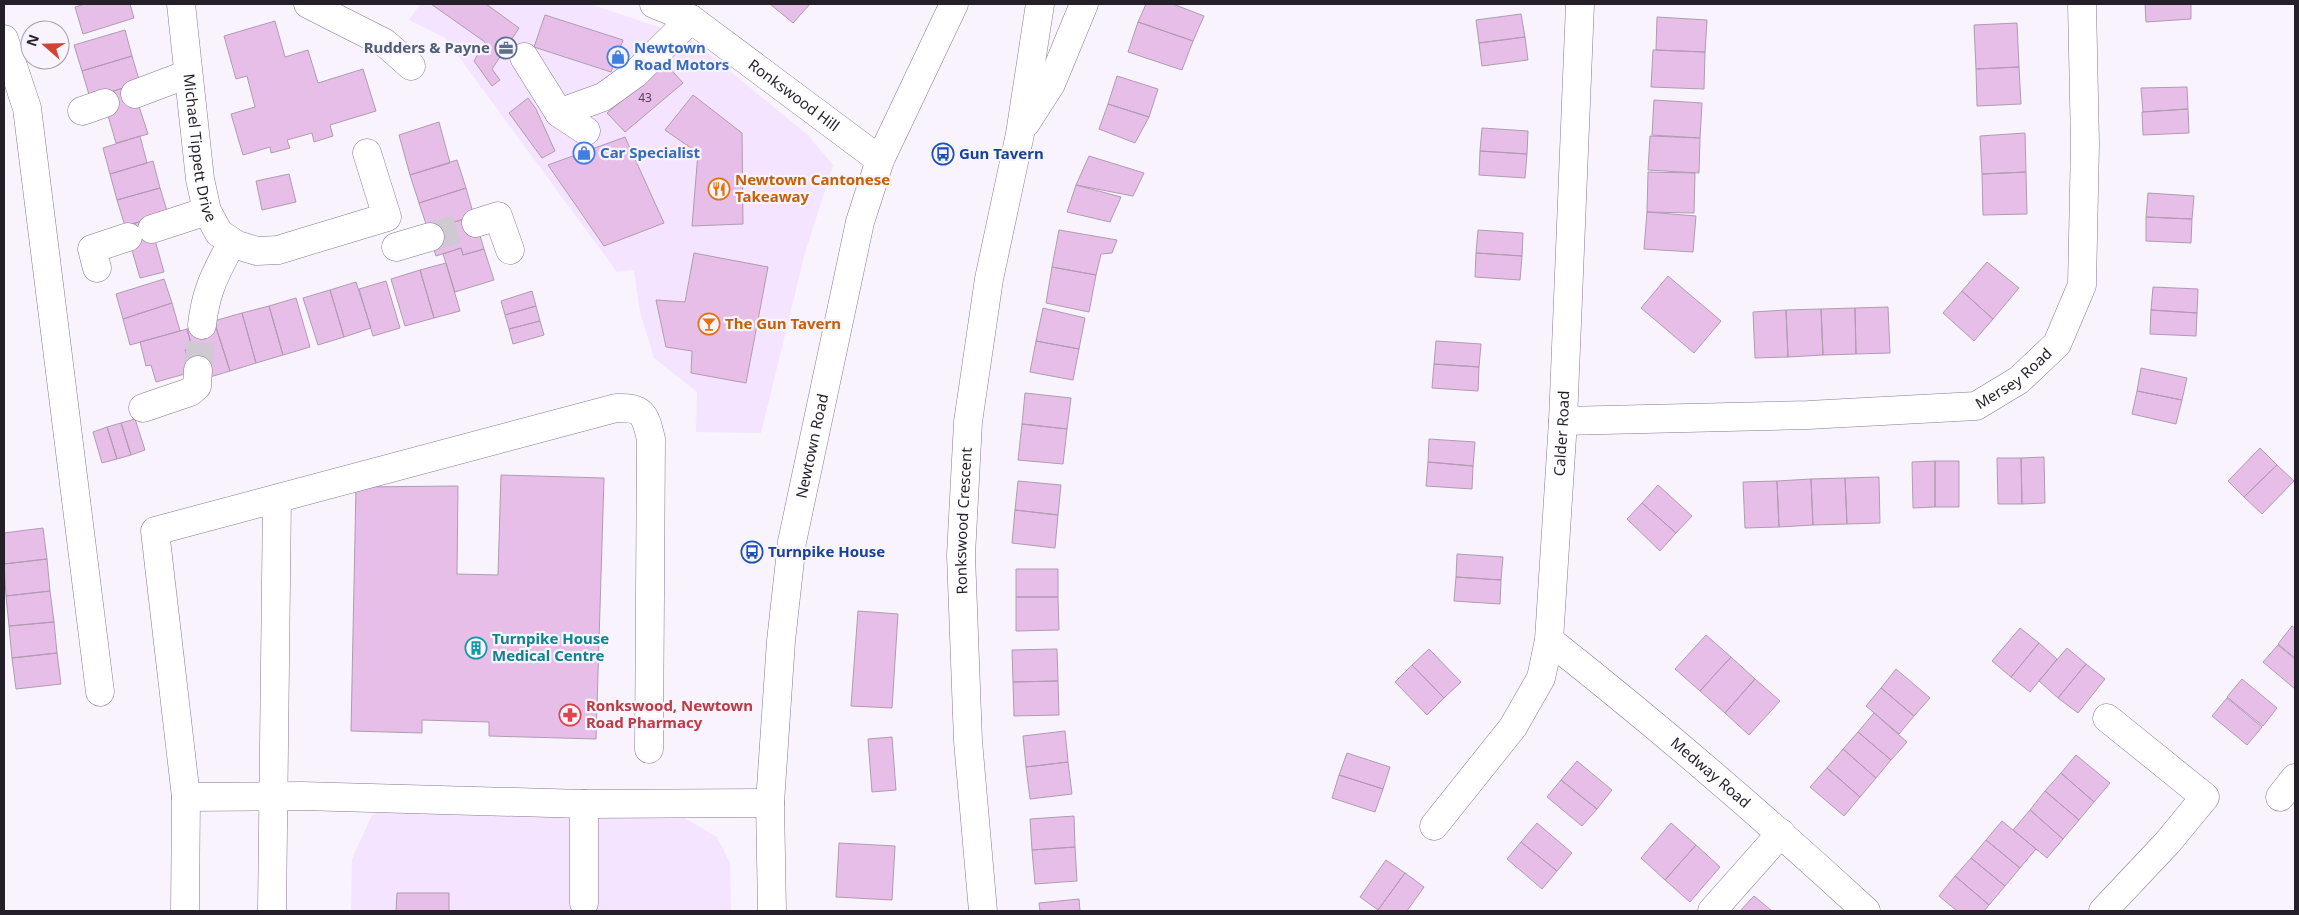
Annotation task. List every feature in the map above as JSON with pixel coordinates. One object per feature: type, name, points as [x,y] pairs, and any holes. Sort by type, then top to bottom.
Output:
[{"type":"street","name":"Michael Tippett Drive","points":[[180,4],[200,179],[207,211],[219,233],[232,242],[257,251],[278,250],[387,217]]},
{"type":"street","points":[[308,4],[385,43],[411,66]]},
{"type":"street","name":"Ronkswood Hill","points":[[654,4],[691,19],[880,160]]},
{"type":"street","name":"Newtown Road","points":[[772,911],[770,802],[781,641],[792,542],[860,222],[880,160],[954,4]]},
{"type":"street","name":"Ronkswood Crescent","points":[[983,911],[968,741],[961,555],[970,412],[989,279],[1020,134],[1040,4]]},
{"type":"street","name":"Ronkswood Crescent","points":[[1020,134],[1051,84],[1084,4]]},
{"type":"street","name":"Calder Road","points":[[1434,826],[1514,727],[1541,678],[1549,640],[1562,421],[1580,4]]},
{"type":"street","name":"Mersey Road","points":[[1562,421],[1808,416],[1976,406],[2019,380],[2057,344],[2082,285],[2085,144],[2082,4]]},
{"type":"street","points":[[559,113],[603,97],[635,74],[691,19]]},
{"type":"street","points":[[4,39],[27,108],[100,692]]},
{"type":"street","points":[[524,57],[559,113],[586,131]]},
{"type":"street","points":[[135,94],[188,74]]},
{"type":"street","points":[[367,153],[397,248],[430,237]]},
{"type":"street","points":[[97,268],[92,249],[207,211]]},
{"type":"street","points":[[476,223],[498,216],[510,250]]},
{"type":"street","points":[[202,325],[204,302],[209,287],[232,242]]},
{"type":"street","points":[[143,408],[190,392],[197,386],[198,370]]},
{"type":"street","points":[[185,911],[186,798],[156,531],[616,408],[632,407],[641,413],[647,423],[651,439],[649,749]]},
{"type":"street","points":[[272,911],[277,499]]},
{"type":"street","name":"Medway Road","points":[[1549,640],[1608,687],[1781,833],[1866,911]]},
{"type":"street","points":[[2103,911],[2168,842],[2204,797],[2107,718]]},
{"type":"street","points":[[186,798],[273,796],[584,804],[770,802]]},
{"type":"street","points":[[584,804],[584,904]]},
{"type":"street","points":[[1712,911],[1781,833]]},
{"type":"shaded area","points":[[420,4],[590,4],[688,37],[808,135],[833,165],[805,253],[761,433],[696,432],[697,392],[654,358],[640,312],[634,270],[617,272],[445,38],[409,20]]},
{"type":"shaded area","points":[[397,807],[681,816],[717,837],[730,863],[731,911],[351,911],[352,859],[372,815]]},
{"type":"building","points":[[85,4],[130,4],[134,18],[83,34],[75,7]]},
{"type":"building","points":[[431,4],[486,4],[519,28],[492,69],[500,80],[492,86],[474,61],[485,42]]},
{"type":"building","points":[[770,4],[810,4],[793,23]]},
{"type":"building","points":[[1146,4],[1173,4],[1204,16],[1193,41],[1138,22]]},
{"type":"building","points":[[2145,4],[2191,4],[2191,19],[2146,22]]},
{"type":"building","points":[[1521,14],[1525,37],[1479,43],[1476,20]]},
{"type":"building","points":[[545,15],[623,40],[611,72],[534,47]]},
{"type":"building","points":[[1657,17],[1707,20],[1705,52],[1656,50]]},
{"type":"building","points":[[275,21],[285,57],[308,50],[318,83],[363,69],[376,111],[330,125],[333,136],[314,142],[312,133],[287,140],[290,148],[271,153],[270,147],[243,155],[231,114],[255,107],[247,76],[236,79],[224,36]]},
{"type":"building","points":[[1138,22],[1193,41],[1182,70],[1128,52]]},
{"type":"building","points":[[2017,23],[2019,67],[1976,69],[1974,25]]},
{"type":"building","points":[[125,30],[132,56],[82,71],[74,45]]},
{"type":"building","points":[[1525,37],[1528,60],[1482,66],[1479,43]]},
{"type":"building","points":[[1653,50],[1705,52],[1704,89],[1651,87]]},
{"type":"building","points":[[132,56],[140,83],[90,98],[82,71]]},
{"type":"building","points":[[666,64],[683,83],[625,132],[607,113]]},
{"type":"building","points":[[2019,67],[2021,104],[1977,106],[1976,69]]},
{"type":"building","points":[[1117,76],[1158,89],[1149,117],[1108,104]]},
{"type":"building","points":[[132,85],[148,134],[116,143],[102,95]]},
{"type":"building","points":[[2187,87],[2188,109],[2143,112],[2141,88]]},
{"type":"building","name":"Newtown Cantonese Takeaway","points":[[693,95],[742,133],[743,224],[692,226],[698,153],[665,130]]},
{"type":"building","points":[[528,98],[536,109],[555,151],[542,158],[509,113]]},
{"type":"building","points":[[1654,100],[1702,103],[1700,138],[1652,135]]},
{"type":"building","points":[[1108,104],[1149,117],[1135,143],[1099,129]]},
{"type":"building","points":[[2188,109],[2189,133],[2143,135],[2142,112]]},
{"type":"building","points":[[439,122],[450,163],[410,175],[399,135]]},
{"type":"building","points":[[1482,128],[1528,131],[1527,154],[1480,151]]},
{"type":"building","points":[[2025,133],[2026,172],[1982,174],[1980,136]]},
{"type":"building","points":[[140,136],[147,163],[110,174],[103,148]]},
{"type":"building","points":[[1650,136],[1700,138],[1699,173],[1648,170]]},
{"type":"building","points":[[625,137],[664,223],[604,246],[548,165]]},
{"type":"building","points":[[1480,151],[1527,154],[1525,178],[1479,175]]},
{"type":"building","points":[[1089,156],[1144,173],[1133,196],[1076,185]]},
{"type":"building","points":[[457,160],[466,188],[419,203],[410,175]]},
{"type":"building","points":[[153,161],[160,188],[117,200],[110,174]]},
{"type":"building","points":[[1648,172],[1695,173],[1694,213],[1647,212]]},
{"type":"building","points":[[2026,172],[2027,214],[1983,215],[1982,174]]},
{"type":"building","points":[[289,174],[296,202],[262,210],[256,181]]},
{"type":"building","points":[[1076,185],[1121,197],[1110,222],[1067,212]]},
{"type":"building","points":[[160,188],[168,214],[125,226],[117,200]]},
{"type":"building","points":[[466,188],[474,216],[428,230],[419,203]]},
{"type":"building","points":[[2148,193],[2194,196],[2192,219],[2146,217]]},
{"type":"building","points":[[1647,212],[1696,216],[1693,252],[1644,249]]},
{"type":"building","points":[[474,216],[484,249],[463,255],[461,248],[436,256],[428,230]]},
{"type":"building","points":[[2146,217],[2192,219],[2191,243],[2146,241]]},
{"type":"building","points":[[149,219],[164,272],[140,278],[125,226]]},
{"type":"building","points":[[1059,230],[1117,240],[1112,253],[1101,254],[1096,275],[1052,267]]},
{"type":"building","points":[[1478,230],[1523,233],[1522,256],[1476,253]]},
{"type":"building","points":[[461,248],[463,255],[484,249],[494,280],[455,292],[443,254]]},
{"type":"building","name":"The Gun Tavern","points":[[694,253],[768,267],[746,383],[691,373],[692,351],[666,347],[656,300],[685,302]]},
{"type":"building","points":[[1476,253],[1522,256],[1520,280],[1475,277]]},
{"type":"building","points":[[1987,262],[2019,288],[1993,319],[1962,291]]},
{"type":"building","points":[[446,263],[460,311],[434,318],[420,270]]},
{"type":"building","points":[[1052,267],[1096,275],[1089,312],[1046,303]]},
{"type":"building","points":[[420,270],[434,318],[405,326],[391,279]]},
{"type":"building","points":[[1668,276],[1721,321],[1694,353],[1641,308]]},
{"type":"building","points":[[164,279],[172,303],[123,319],[116,294]]},
{"type":"building","points":[[386,281],[400,328],[373,336],[359,289]]},
{"type":"building","points":[[356,282],[371,328],[344,337],[330,290]]},
{"type":"building","points":[[2153,287],[2198,289],[2197,313],[2151,310]]},
{"type":"building","points":[[330,290],[344,337],[318,345],[303,298]]},
{"type":"building","points":[[532,291],[536,306],[505,315],[501,301]]},
{"type":"building","points":[[1962,291],[1993,319],[1974,341],[1943,313]]},
{"type":"building","points":[[296,298],[310,347],[283,355],[269,306]]},
{"type":"building","points":[[172,303],[180,331],[130,345],[123,319]]},
{"type":"building","points":[[269,306],[283,355],[256,363],[242,313]]},
{"type":"building","points":[[536,306],[540,321],[509,329],[505,315]]},
{"type":"building","points":[[1888,307],[1890,353],[1856,354],[1855,308]]},
{"type":"building","points":[[1043,308],[1085,318],[1079,349],[1036,341]]},
{"type":"building","points":[[1855,308],[1856,354],[1823,355],[1821,309]]},
{"type":"building","points":[[1821,309],[1823,355],[1788,357],[1786,310]]},
{"type":"building","points":[[1786,310],[1788,357],[1755,358],[1753,312]]},
{"type":"building","points":[[2151,310],[2197,313],[2196,336],[2150,334]]},
{"type":"building","points":[[242,313],[256,363],[230,371],[214,321]]},
{"type":"building","points":[[214,321],[230,371],[210,377],[192,372],[185,350],[192,347],[187,329]]},
{"type":"building","points":[[540,321],[544,335],[513,344],[509,329]]},
{"type":"building","points":[[187,329],[192,347],[185,350],[192,372],[156,382],[151,365],[146,366],[140,342]]},
{"type":"building","points":[[1036,341],[1079,349],[1073,380],[1030,372]]},
{"type":"building","points":[[1436,341],[1481,344],[1479,367],[1434,364]]},
{"type":"building","points":[[1434,364],[1479,367],[1478,391],[1432,388]]},
{"type":"building","points":[[2141,368],[2187,378],[2182,400],[2137,391]]},
{"type":"building","points":[[2137,391],[2182,400],[2176,424],[2132,414]]},
{"type":"building","points":[[1025,393],[1071,398],[1067,429],[1022,424]]},
{"type":"building","points":[[135,419],[145,450],[131,455],[121,423]]},
{"type":"building","points":[[121,423],[131,455],[117,459],[107,427]]},
{"type":"building","points":[[1022,424],[1067,429],[1063,464],[1018,460]]},
{"type":"building","points":[[107,427],[117,459],[102,463],[93,432]]},
{"type":"building","points":[[1429,439],[1475,442],[1473,466],[1428,462]]},
{"type":"building","points":[[2260,448],[2277,465],[2244,497],[2228,481]]},
{"type":"building","points":[[2044,457],[2045,503],[2022,504],[2021,458]]},
{"type":"building","points":[[1997,458],[2021,458],[2022,504],[1998,504]]},
{"type":"building","points":[[1935,461],[1935,507],[1913,508],[1912,462]]},
{"type":"building","points":[[1935,461],[1959,461],[1959,507],[1935,507]]},
{"type":"building","points":[[1428,462],[1473,466],[1472,489],[1426,486]]},
{"type":"building","points":[[2277,465],[2294,481],[2262,514],[2244,497]]},
{"type":"building","name":"Turnpike House Medical Centre","points":[[501,475],[604,478],[596,739],[489,736],[489,722],[422,720],[422,733],[351,731],[356,487],[458,486],[457,574],[498,575]]},
{"type":"building","points":[[1879,477],[1880,523],[1847,524],[1845,478]]},
{"type":"building","points":[[1845,478],[1847,524],[1813,525],[1811,479]]},
{"type":"building","points":[[1811,479],[1813,525],[1779,527],[1777,481]]},
{"type":"building","points":[[1018,481],[1061,485],[1058,515],[1015,510]]},
{"type":"building","points":[[1777,481],[1779,527],[1745,528],[1743,482]]},
{"type":"building","points":[[1658,485],[1692,516],[1676,533],[1642,503]]},
{"type":"building","points":[[1642,503],[1676,533],[1660,551],[1627,519]]},
{"type":"building","points":[[1015,510],[1058,515],[1055,548],[1012,543]]},
{"type":"building","points":[[43,528],[47,559],[4,564],[4,533]]},
{"type":"building","points":[[1457,554],[1503,557],[1501,580],[1456,577]]},
{"type":"building","points":[[47,559],[50,591],[6,596],[4,564]]},
{"type":"building","points":[[1016,569],[1058,569],[1058,597],[1016,597]]},
{"type":"building","points":[[1456,577],[1501,580],[1500,604],[1454,601]]},
{"type":"building","points":[[50,591],[54,622],[9,626],[6,596]]},
{"type":"building","points":[[1016,597],[1058,597],[1059,630],[1016,631]]},
{"type":"building","points":[[858,611],[898,614],[892,708],[851,706]]},
{"type":"building","points":[[54,622],[57,653],[12,658],[9,626]]},
{"type":"building","points":[[2292,626],[2295,628],[2295,658],[2278,644]]},
{"type":"building","points":[[2020,628],[2039,643],[2011,677],[1992,661]]},
{"type":"building","points":[[1706,635],[1731,657],[1700,691],[1675,669]]},
{"type":"building","points":[[2039,643],[2057,659],[2030,692],[2011,677]]},
{"type":"building","points":[[2278,645],[2295,659],[2295,689],[2263,662]]},
{"type":"building","points":[[2067,648],[2086,664],[2058,698],[2039,681]]},
{"type":"building","points":[[1057,649],[1058,681],[1013,682],[1012,650]]},
{"type":"building","points":[[1429,649],[1461,682],[1444,698],[1412,665]]},
{"type":"building","points":[[57,653],[61,684],[16,689],[12,658]]},
{"type":"building","points":[[1731,657],[1755,679],[1725,713],[1700,691]]},
{"type":"building","points":[[2086,664],[2105,679],[2078,713],[2058,698]]},
{"type":"building","points":[[1412,665],[1444,698],[1427,715],[1395,682]]},
{"type":"building","points":[[1896,669],[1930,698],[1914,716],[1881,688]]},
{"type":"building","points":[[1755,679],[1780,701],[1749,735],[1725,713]]},
{"type":"building","points":[[2242,679],[2277,708],[2263,726],[2227,697]]},
{"type":"building","points":[[1058,681],[1059,715],[1014,716],[1013,682]]},
{"type":"building","points":[[1881,688],[1914,716],[1899,734],[1866,706]]},
{"type":"building","points":[[2227,698],[2262,727],[2247,745],[2212,716]]},
{"type":"building","points":[[1874,713],[1907,742],[1891,760],[1858,732]]},
{"type":"building","points":[[1065,731],[1068,762],[1026,767],[1023,736]]},
{"type":"building","points":[[1858,732],[1891,760],[1876,778],[1843,749]]},
{"type":"building","points":[[892,737],[896,790],[872,792],[868,739]]},
{"type":"building","points":[[1843,749],[1876,778],[1860,797],[1827,768]]},
{"type":"building","points":[[1347,753],[1390,767],[1383,789],[1339,775]]},
{"type":"building","points":[[2076,755],[2110,783],[2094,802],[2061,773]]},
{"type":"building","points":[[1577,761],[1612,790],[1597,809],[1561,780]]},
{"type":"building","points":[[1068,762],[1072,794],[1030,799],[1026,767]]},
{"type":"building","points":[[1827,768],[1860,797],[1844,816],[1810,787]]},
{"type":"building","points":[[2061,773],[2094,802],[2079,820],[2045,791]]},
{"type":"building","points":[[1339,775],[1383,789],[1375,812],[1332,798]]},
{"type":"building","points":[[1561,780],[1597,809],[1582,826],[1547,797]]},
{"type":"building","points":[[2045,791],[2079,820],[2063,839],[2030,810]]},
{"type":"building","points":[[2030,810],[2063,839],[2047,858],[2013,830]]},
{"type":"building","points":[[1074,816],[1075,847],[1032,850],[1030,819]]},
{"type":"building","points":[[2002,821],[2036,849],[2020,868],[1986,840]]},
{"type":"building","points":[[1537,823],[1572,853],[1557,871],[1521,842]]},
{"type":"building","points":[[1671,823],[1696,845],[1665,880],[1641,858]]},
{"type":"building","points":[[1986,840],[2020,868],[2005,886],[1971,858]]},
{"type":"building","points":[[1521,842],[1557,871],[1542,889],[1507,859]]},
{"type":"building","points":[[839,843],[895,846],[892,900],[836,897]]},
{"type":"building","points":[[1696,845],[1720,867],[1690,902],[1665,880]]},
{"type":"building","points":[[1075,847],[1077,881],[1035,884],[1032,850]]},
{"type":"building","points":[[1971,858],[2005,886],[1989,905],[1955,876]]},
{"type":"building","points":[[1386,860],[1405,873],[1378,910],[1360,897]]},
{"type":"building","points":[[1405,873],[1424,887],[1407,911],[1379,911],[1378,910]]},
{"type":"building","points":[[1955,876],[1989,905],[1984,911],[1957,911],[1939,896]]},
{"type":"building","points":[[397,893],[449,893],[449,911],[396,911]]},
{"type":"building","points":[[1754,896],[1772,911],[1740,911]]},
{"type":"building","points":[[1079,899],[1080,911],[1040,911],[1039,903]]},
{"type":"tunnel","points":[[430,237],[476,223]]},
{"type":"tunnel","points":[[198,370],[202,325]]},
{"type":"place","name":"Rudders & Payne","points":[[506,48]]},
{"type":"place","name":"Newtown Road Motors","points":[[618,57]]},
{"type":"place","name":"Car Specialist","points":[[584,153]]},
{"type":"place","name":"Gun Tavern","points":[[943,154]]},
{"type":"place","name":"Newtown Cantonese Takeaway","points":[[719,189]]},
{"type":"place","name":"The Gun Tavern","points":[[709,324]]},
{"type":"place","name":"Turnpike House","points":[[752,552]]},
{"type":"place","name":"Turnpike House Medical Centre","points":[[476,648]]},
{"type":"place","name":"Ronkswood, Newtown Road Pharmacy","points":[[570,715]]}]
